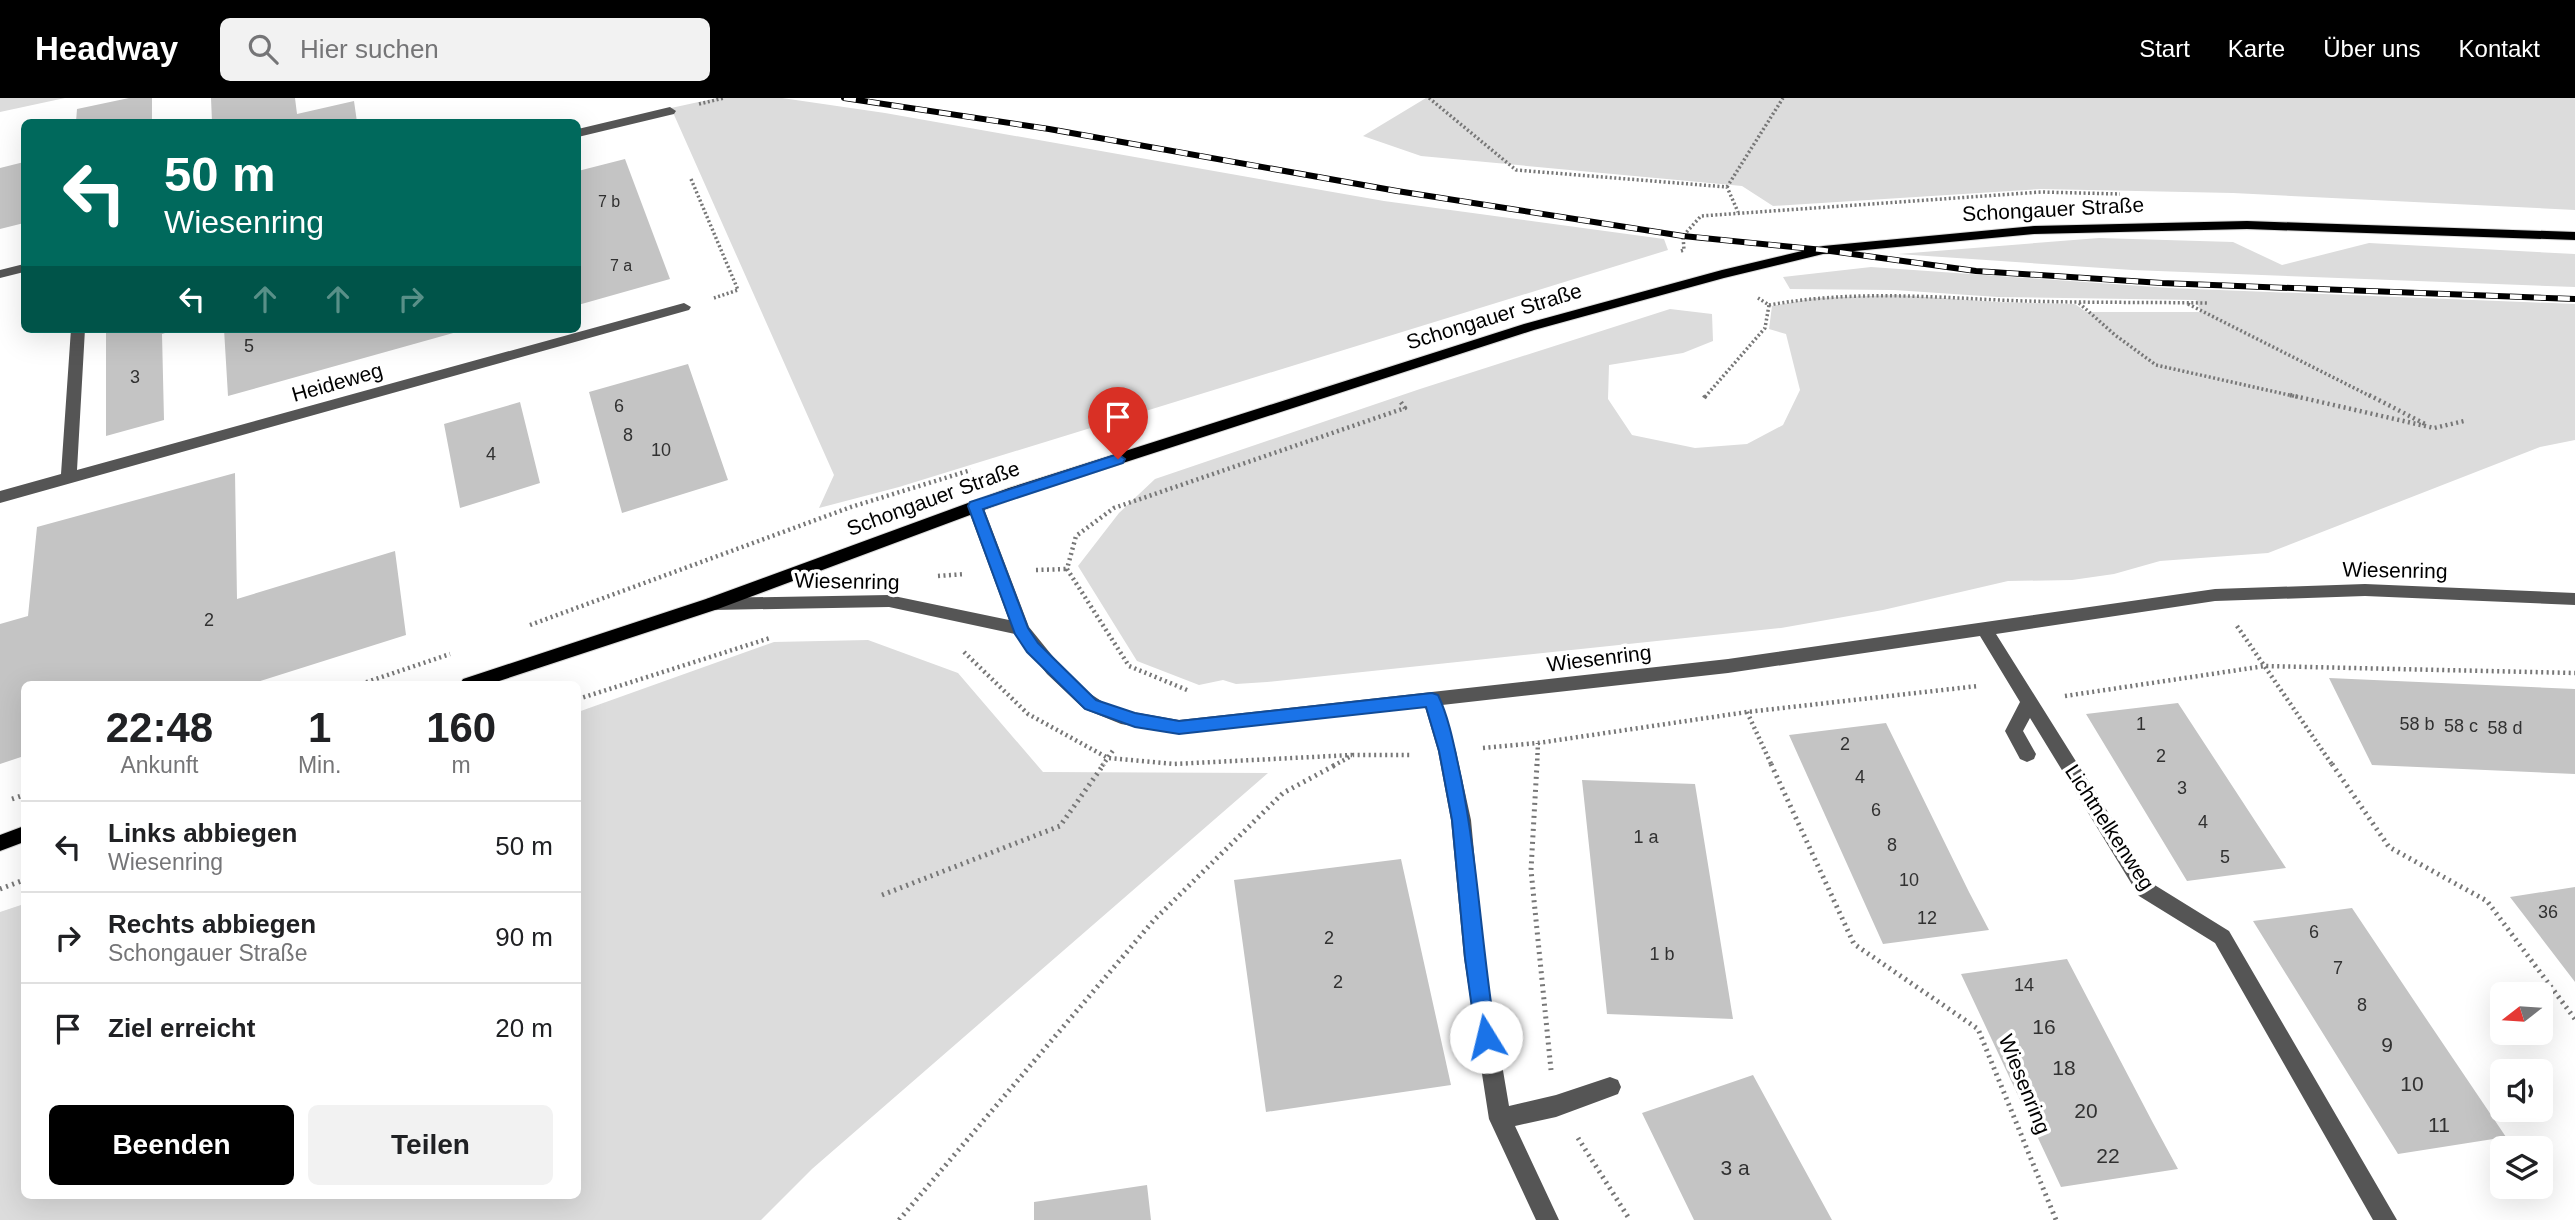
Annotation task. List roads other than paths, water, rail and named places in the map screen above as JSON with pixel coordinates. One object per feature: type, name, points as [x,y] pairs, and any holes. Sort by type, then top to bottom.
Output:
[{"type":"main road","name":"Schongauer Straße","points":[[478,681],[712,604],[975,506],[1529,327],[1722,274],[1823,250],[2034,230],[2247,225],[2575,236]]},
{"type":"main road","points":[[0,843],[21,835]]},
{"type":"street","points":[[581,132],[670,111]]},
{"type":"street","points":[[0,274],[21,269]]},
{"type":"street","name":"Heideweg","points":[[581,330],[684,307]]},
{"type":"street","points":[[69,478],[78,333]]},
{"type":"street","name":"Heideweg","points":[[0,497],[554,336]]},
{"type":"street","name":"Wiesenring","points":[[975,506],[1021,629],[1032,648],[1091,705],[1135,720],[1179,727],[1728,666],[2215,595],[2365,590],[2575,599]]},
{"type":"street","name":"Wiesenring","points":[[712,604],[889,601],[1021,629]]},
{"type":"street","name":"Lichtnelkenweg","points":[[1984,628],[2146,890],[2222,937],[2386,1220]]},
{"type":"street","points":[[1432,700],[1447,751],[1461,820],[1474,958],[1500,1119],[1548,1220]]},
{"type":"street","points":[[2027,754],[2014,730],[2029,701]]},
{"type":"street","points":[[1500,1119],[1556,1106],[1610,1087]]},
{"type":"railway","points":[[844,98],[1049,129],[1397,191],[1683,236],[1823,250],[1976,271],[2162,283],[2575,299]]}]
